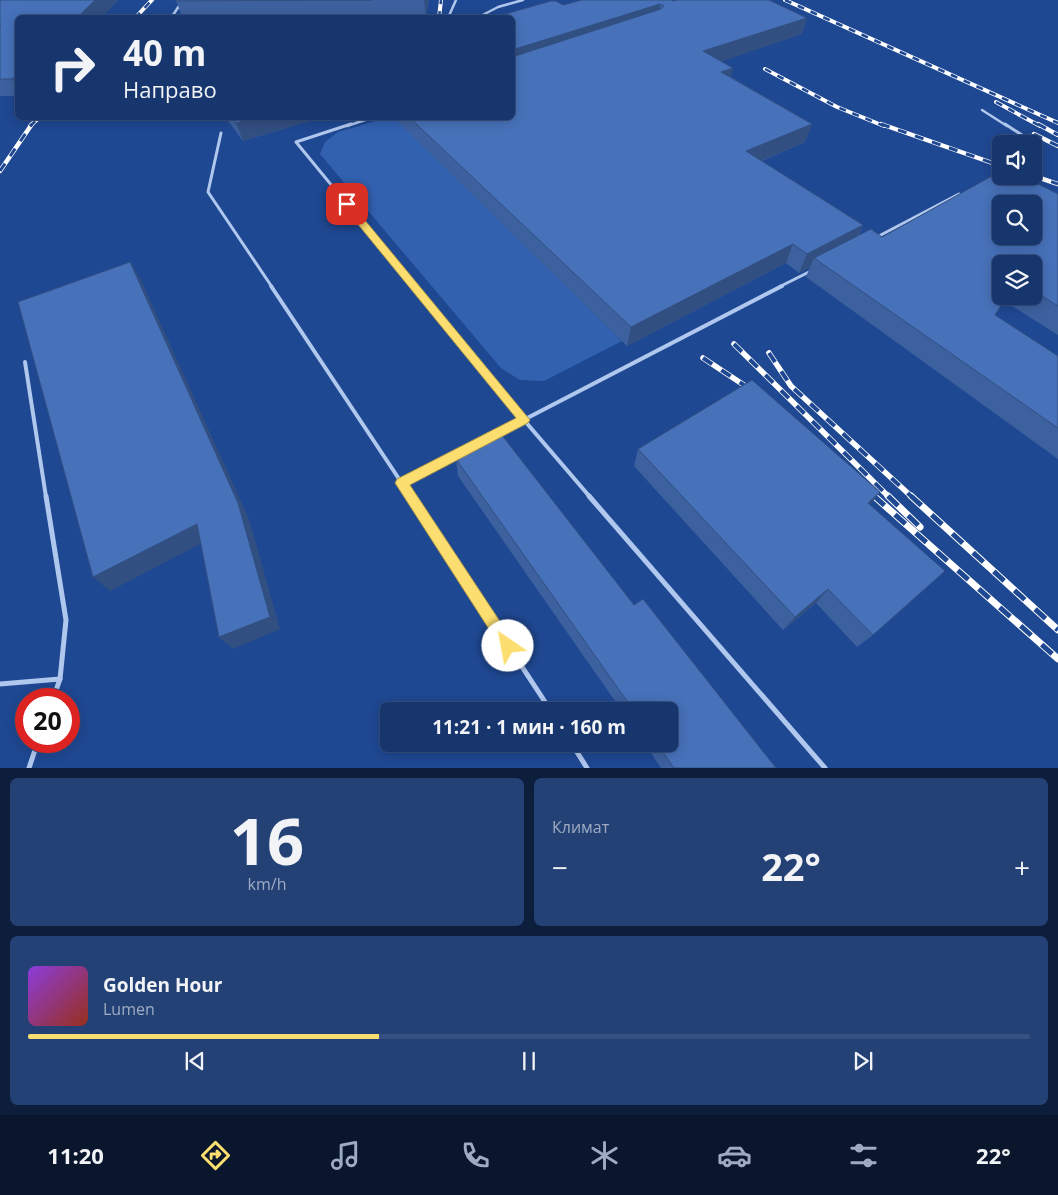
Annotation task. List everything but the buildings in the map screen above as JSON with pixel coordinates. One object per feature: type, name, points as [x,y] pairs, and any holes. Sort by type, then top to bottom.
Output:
[{"type":"lane","points":[[173,15],[183,0]]},
{"type":"lane","points":[[449,15],[456,0]]},
{"type":"lane","points":[[483,15],[498,7],[523,0]]},
{"type":"lane","points":[[982,110],[1022,135]]},
{"type":"lane","points":[[365,120],[296,142],[524,420],[825,768]]},
{"type":"lane","points":[[221,133],[208,192],[545,702]]},
{"type":"lane","points":[[872,239],[960,194]]},
{"type":"lane","points":[[402,483],[819,267]]},
{"type":"lane","points":[[25,362],[66,620],[60,679],[57,688]]},
{"type":"lane","points":[[0,684],[60,679]]},
{"type":"lane","points":[[577,752],[587,768]]},
{"type":"lane","points":[[29,768],[34,753]]},
{"type":"shaded area","points":[[379,120],[396,120],[399,122],[622,341],[544,381],[520,380],[501,368],[320,154],[325,142],[338,132]]},
{"type":"railway","points":[[138,15],[152,0]]},
{"type":"railway","points":[[439,15],[441,0]]},
{"type":"railway","points":[[785,0],[1058,123]]},
{"type":"railway","points":[[765,69],[837,107],[884,126]]},
{"type":"railway","points":[[996,102],[1040,126]]},
{"type":"railway","points":[[32,125],[37,120]]},
{"type":"railway","points":[[881,124],[992,163]]},
{"type":"railway","points":[[1038,124],[1058,135]]},
{"type":"railway","points":[[0,171],[32,125]]},
{"type":"railway","points":[[1034,134],[1058,146]]},
{"type":"railway","points":[[1042,179],[1058,184]]},
{"type":"railway","points":[[734,344],[889,497]]},
{"type":"railway","points":[[769,353],[791,386],[912,497]]},
{"type":"railway","points":[[703,358],[756,393]]},
{"type":"railway","points":[[865,488],[875,497]]},
{"type":"railway","points":[[874,496],[1058,659]]},
{"type":"railway","points":[[888,496],[920,527]]},
{"type":"railway","points":[[911,496],[1058,630]]},
{"type":"route","points":[[347,204],[524,420],[402,483],[508,646]]}]
